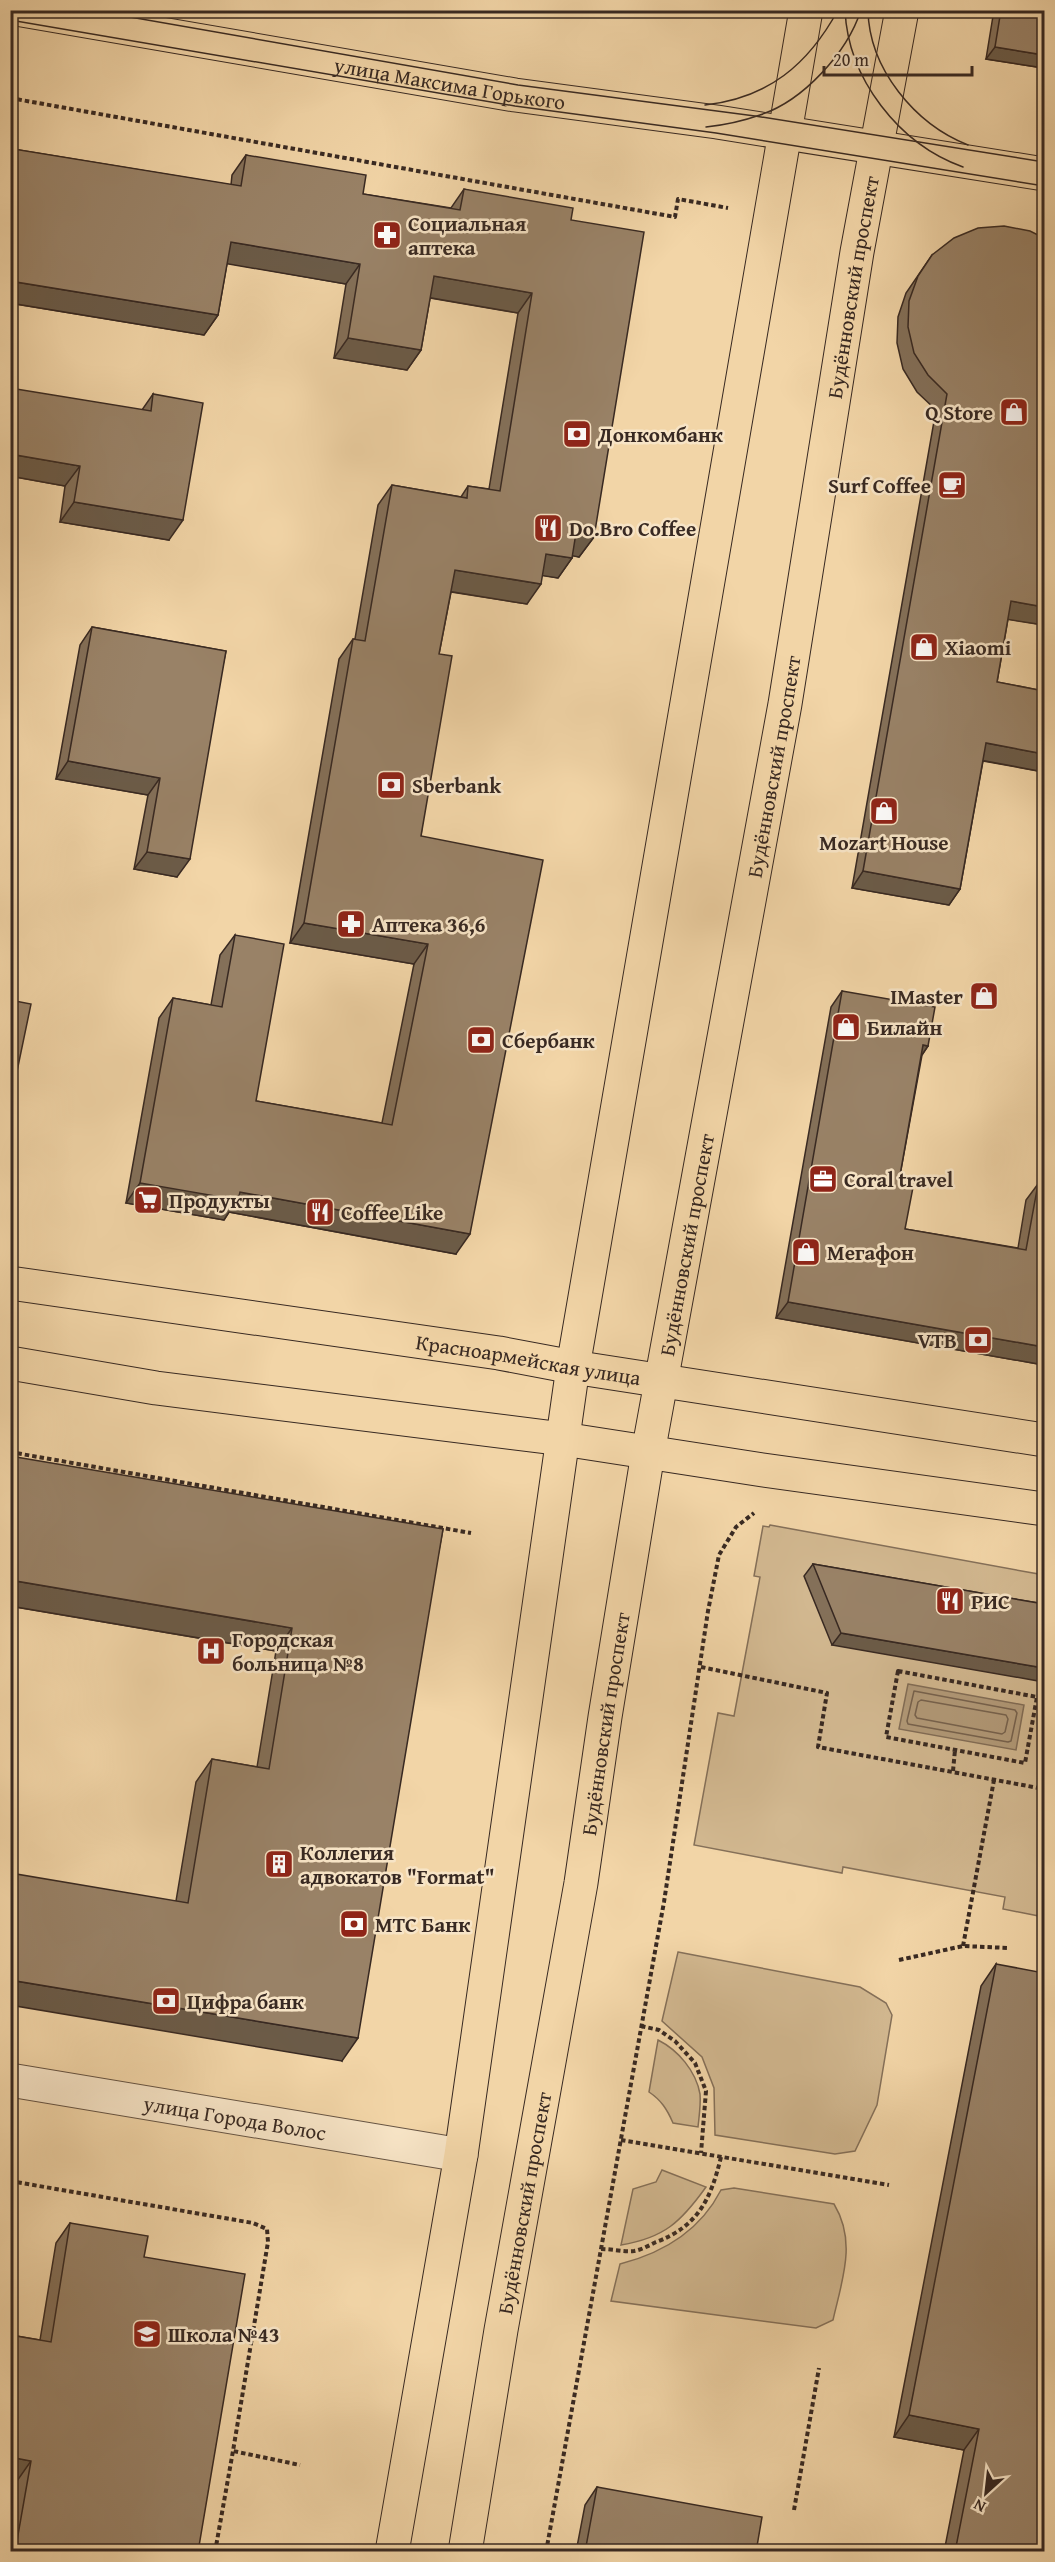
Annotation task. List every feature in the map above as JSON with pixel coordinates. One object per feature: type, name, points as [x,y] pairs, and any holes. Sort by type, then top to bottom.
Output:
[{"type":"main road","name":"улица Максима Горького","points":[[22,10],[515,95],[785,132],[1044,174]]},
{"type":"main road","points":[[392,2552],[461,2155],[573,1367],[806,10]]},
{"type":"main road","name":"Будённовский проспект","points":[[465,2552],[501,2330],[581,1883],[605,1717],[660,1379],[785,704],[857,252],[902,10]]},
{"type":"main road","name":"Красноармейская улица","points":[[10,1283],[499,1353],[573,1367],[1044,1440]]},
{"type":"main road","points":[[10,1363],[156,1388],[563,1438],[648,1453],[1044,1509]]},
{"type":"street","name":"улица Города Волос","points":[[10,2080],[461,2155]]},
{"type":"path","points":[[10,98],[675,217],[678,199],[771,215]]},
{"type":"path","points":[[10,1452],[471,1533]]},
{"type":"path","points":[[546,2552],[664,1902],[719,1555],[736,1527],[756,1511]]},
{"type":"path","points":[[701,1667],[827,1693],[818,1747],[1044,1789]]},
{"type":"path","points":[[898,1671],[1037,1697],[1025,1763],[956,1750],[886,1737],[898,1671]]},
{"type":"path","points":[[952,1772],[956,1750]]},
{"type":"path","points":[[963,1947],[994,1780]]},
{"type":"path","points":[[899,1960],[963,1947],[1009,1948]]},
{"type":"path","points":[[641,2026],[659,2031],[675,2041],[695,2062],[706,2091],[701,2153]]},
{"type":"path","points":[[621,2140],[889,2184]]},
{"type":"path","points":[[601,2249],[634,2251],[667,2238],[684,2227],[705,2204],[714,2188],[722,2157]]},
{"type":"path","points":[[10,2181],[254,2223],[267,2229],[268,2242],[215,2552]]},
{"type":"path","points":[[794,2510],[819,2368]]},
{"type":"path","points":[[233,2451],[300,2465]]},
{"type":"shaded area","points":[[770,1525],[1044,1575],[1044,1917],[1003,1909],[1005,1897],[843,1867],[842,1873],[694,1845],[718,1713],[734,1716],[760,1577],[754,1576],[763,1526],[769,1527]]},
{"type":"shaded area","points":[[678,1952],[860,1987],[886,2003],[892,2015],[877,2105],[855,2151],[835,2154],[715,2135],[714,2088],[702,2057],[662,2021]]},
{"type":"shaded area","points":[[658,2040],[679,2055],[695,2077],[700,2094],[698,2127],[673,2123],[663,2105],[649,2092]]},
{"type":"shaded area","points":[[662,2170],[706,2187],[679,2219],[660,2233],[621,2245],[633,2189],[656,2182]]},
{"type":"shaded area","points":[[734,2188],[834,2204],[845,2233],[846,2261],[833,2320],[816,2328],[611,2301],[620,2264],[651,2254],[679,2238],[702,2217],[721,2190]]},
{"type":"water","points":[[908,1684],[1024,1705],[1016,1750],[899,1729]]},
{"type":"building","points":[[1001,10],[1044,10],[1044,55],[995,47]]},
{"type":"building","points":[[10,124],[17,125],[13,149],[241,186],[246,155],[366,175],[363,194],[460,210],[464,189],[573,208],[571,220],[644,232],[594,537],[576,533],[572,558],[546,554],[541,584],[455,570],[439,654],[452,656],[421,836],[543,860],[470,1234],[240,1192],[238,1200],[140,1183],[173,998],[222,1007],[235,935],[284,944],[256,1101],[392,1125],[428,944],[304,923],[353,639],[365,641],[392,485],[467,498],[468,486],[500,491],[532,293],[434,276],[421,350],[348,338],[360,264],[231,242],[218,315],[10,281]]},
{"type":"building","points":[[1004,226],[1030,231],[1044,238],[1044,607],[1011,601],[997,682],[1044,691],[1044,754],[986,743],[960,889],[863,871],[947,394],[928,375],[914,353],[908,327],[909,301],[918,276],[932,255],[954,238],[978,228]]},
{"type":"building","points":[[10,388],[151,411],[153,394],[203,403],[183,520],[74,502],[80,466],[10,454]]},
{"type":"building","points":[[92,627],[226,651],[190,859],[147,852],[160,778],[68,761]]},
{"type":"building","points":[[842,991],[935,1007],[928,1046],[923,1045],[900,1175],[915,1177],[905,1229],[1026,1250],[1038,1184],[1044,1185],[1044,1347],[788,1302]]},
{"type":"building","points":[[10,1000],[31,1004],[10,1105]]},
{"type":"building","points":[[10,1456],[443,1529],[358,2038],[10,1980],[10,1873],[188,1903],[212,1759],[269,1769],[292,1628],[10,1580]]},
{"type":"building","points":[[813,1564],[1044,1604],[1044,1668],[841,1633]]},
{"type":"building","points":[[996,1964],[1044,1973],[1044,2552],[955,2552],[979,2429],[909,2415]]},
{"type":"building","name":"Школа №43","points":[[70,2223],[148,2236],[144,2257],[245,2274],[198,2552],[15,2552],[31,2461],[10,2457],[10,2335],[51,2342]]},
{"type":"building","points":[[597,2487],[762,2517],[756,2552],[585,2552]]},
{"type":"tram line","points":[[90,10],[518,85],[755,116],[1044,162]]},
{"type":"tram line","points":[[705,105],[748,95],[784,76],[813,47],[838,10]]},
{"type":"tram line","points":[[845,10],[848,36],[856,60],[881,106],[918,142],[963,167]]},
{"type":"tram line","points":[[706,127],[754,117],[792,99],[807,87],[834,58],[845,43],[861,10]]},
{"type":"tram line","points":[[868,10],[870,32],[877,53],[898,92],[930,123],[968,145]]},
{"type":"tram line","points":[[10,20],[515,106],[716,133],[1044,186]]},
{"type":"place","name":"Социальная аптека","points":[[387,235]]},
{"type":"place","name":"Q Store","points":[[1014,412]]},
{"type":"place","name":"Донкомбанк","points":[[577,434]]},
{"type":"place","name":"Surf Coffee","points":[[952,485]]},
{"type":"place","name":"Do.Bro Coffee","points":[[548,528]]},
{"type":"place","name":"Xiaomi","points":[[924,647]]},
{"type":"place","name":"Sberbank","points":[[391,785]]},
{"type":"place","name":"Mozart House","points":[[884,811]]},
{"type":"place","name":"Аптека 36,6","points":[[351,924]]},
{"type":"place","name":"IMaster","points":[[984,996]]},
{"type":"place","name":"Билайн","points":[[846,1027]]},
{"type":"place","name":"Сбербанк","points":[[481,1040]]},
{"type":"place","name":"Coral travel","points":[[823,1179]]},
{"type":"place","name":"Продукты","points":[[148,1200]]},
{"type":"place","name":"Coffee Like","points":[[320,1212]]},
{"type":"place","name":"Мегафон","points":[[806,1252]]},
{"type":"place","name":"VTB","points":[[978,1340]]},
{"type":"place","name":"РИС","points":[[950,1601]]},
{"type":"place","name":"Городская больница №8","points":[[211,1651]]},
{"type":"place","name":"Коллегия адвокатов \"Format\"","points":[[279,1864]]},
{"type":"place","name":"МТС Банк","points":[[354,1924]]},
{"type":"place","name":"Цифра банк","points":[[166,2001]]},
{"type":"place","name":"Школа №43","points":[[147,2334]]}]
